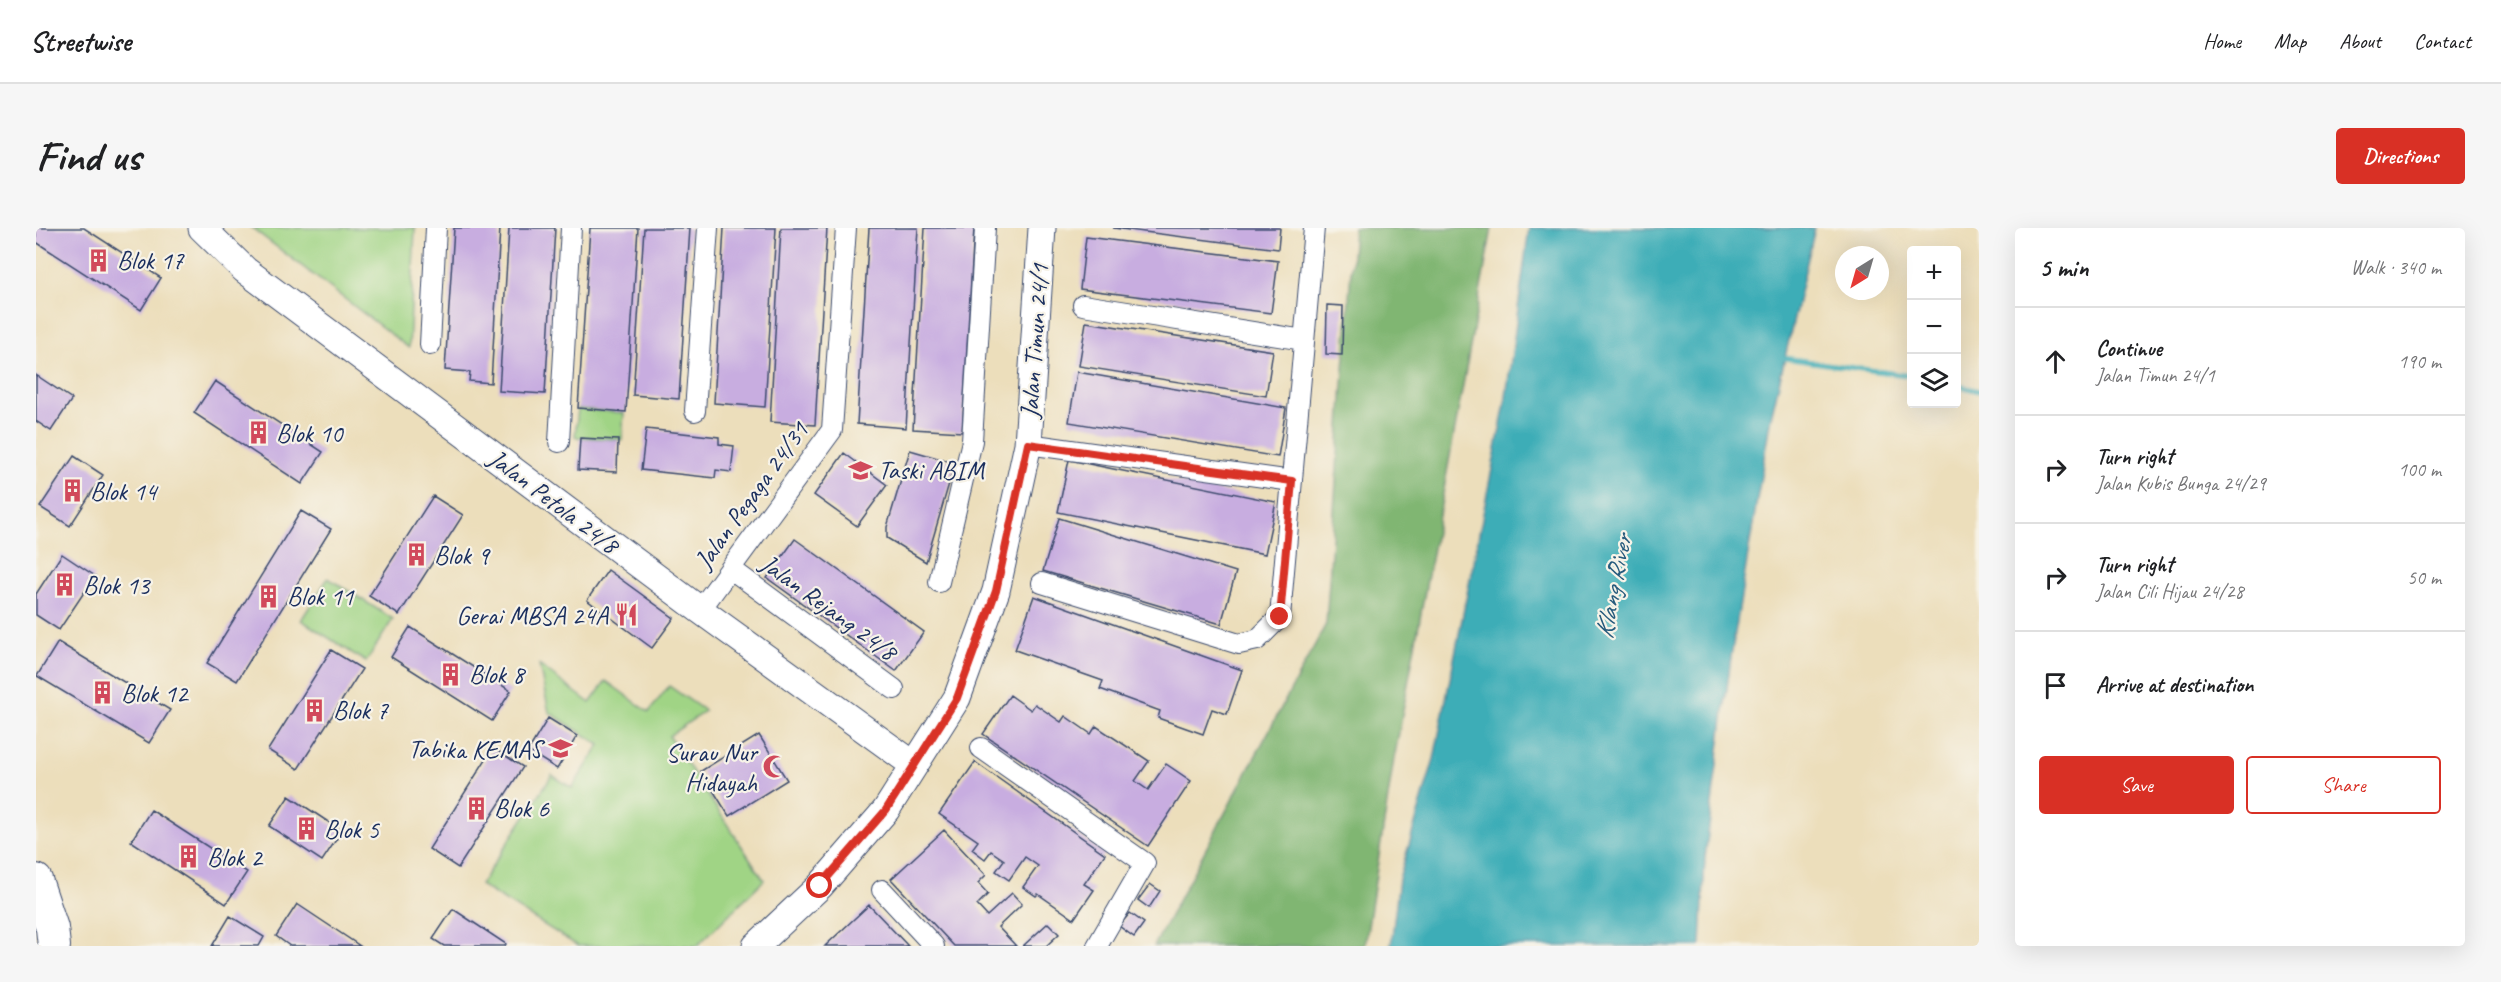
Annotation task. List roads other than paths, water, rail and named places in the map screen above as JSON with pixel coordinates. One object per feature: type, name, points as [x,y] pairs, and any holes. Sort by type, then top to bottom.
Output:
[{"type":"main road","points":[[36,880],[52,928],[54,946]]},
{"type":"street","name":"Jalan Petola 24/8","points":[[202,228],[245,270],[700,610],[914,765]]},
{"type":"street","points":[[430,345],[436,228]]},
{"type":"street","points":[[559,442],[571,228]]},
{"type":"street","points":[[695,411],[708,228]]},
{"type":"street","name":"Jalan Pegaga 24/31","points":[[700,610],[832,430],[846,228]]},
{"type":"street","points":[[939,582],[972,441],[985,228]]},
{"type":"street","name":"Jalan Timun 24/1","points":[[756,946],[820,886],[886,810],[957,698],[996,591],[1028,444],[1042,228]]},
{"type":"street","points":[[1042,584],[1239,644],[1257,640],[1280,617],[1314,228]]},
{"type":"street","points":[[1083,305],[1304,340]]},
{"type":"street","points":[[1028,444],[1292,481]]},
{"type":"street","name":"Jalan Rejang 24/8","points":[[731,569],[894,689]]},
{"type":"street","points":[[981,748],[1144,862],[1097,946]]},
{"type":"street","points":[[882,890],[934,946]]},
{"type":"water","name":"Klang River","points":[[1529,228],[1815,228],[1770,422],[1731,657],[1705,858],[1701,946],[1391,946],[1399,879],[1434,759],[1505,404]]},
{"type":"waterway","points":[[1777,357],[1907,375]]},
{"type":"waterway","points":[[1961,386],[1979,391]]},
{"type":"place","name":"Blok 17","points":[[99,260]]},
{"type":"place","name":"Blok 10","points":[[258,433]]},
{"type":"place","name":"Taski ABIM","points":[[860,470]]},
{"type":"place","name":"Blok 14","points":[[72,491]]},
{"type":"place","name":"Blok 9","points":[[416,555]]},
{"type":"place","name":"Blok 13","points":[[65,585]]},
{"type":"place","name":"Blok 11","points":[[269,596]]},
{"type":"place","name":"Gerai MBSA 24A","points":[[626,615]]},
{"type":"place","name":"Blok 8","points":[[451,674]]},
{"type":"place","name":"Blok 12","points":[[103,693]]},
{"type":"place","name":"Blok 7","points":[[315,710]]},
{"type":"place","name":"Tabika KEMAS","points":[[560,749]]},
{"type":"place","name":"Surau Nur Hidayah","points":[[775,767]]},
{"type":"place","name":"Blok 6","points":[[476,808]]},
{"type":"place","name":"Blok 5","points":[[306,829]]},
{"type":"place","name":"Blok 2","points":[[189,857]]}]
